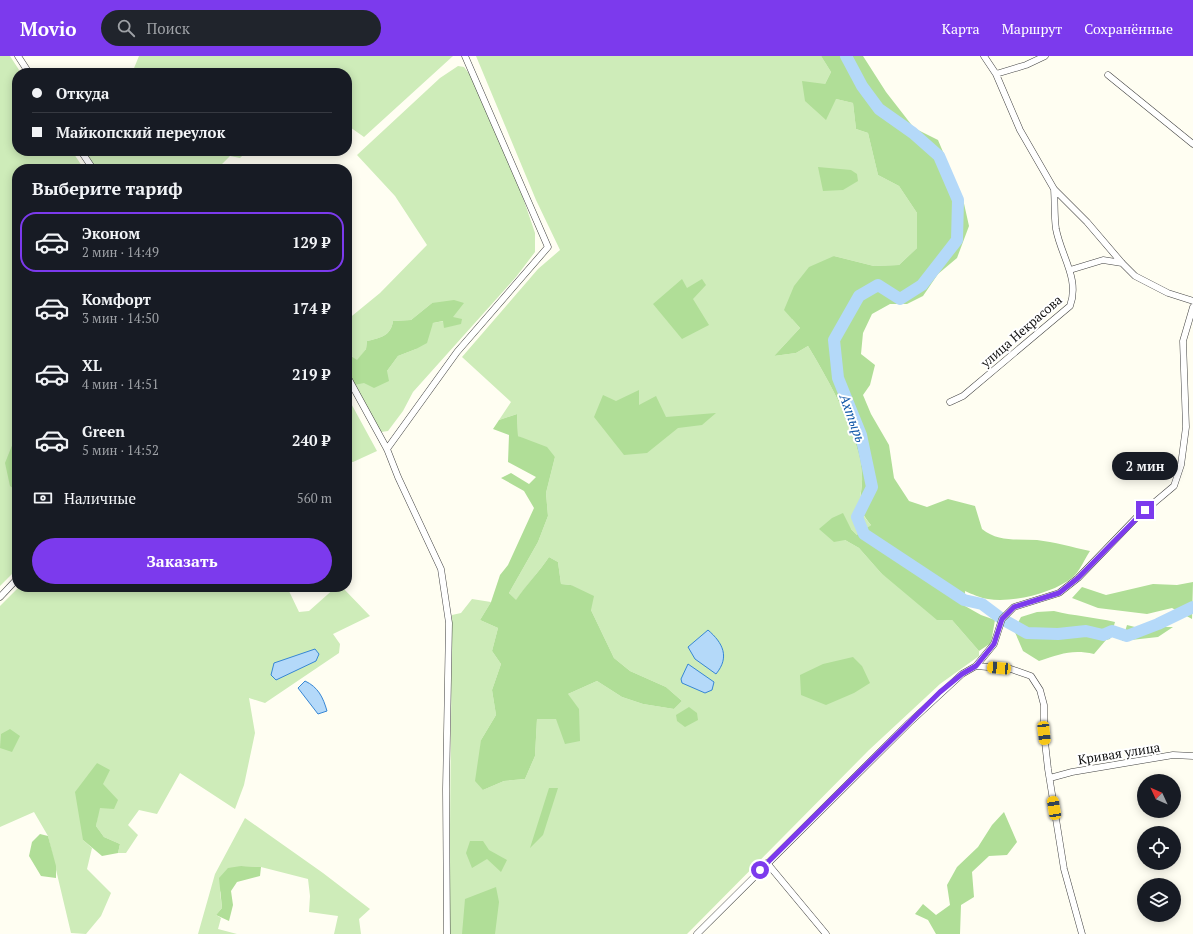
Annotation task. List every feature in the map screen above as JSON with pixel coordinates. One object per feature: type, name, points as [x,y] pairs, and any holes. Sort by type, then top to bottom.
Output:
[{"type":"street","points":[[18,56],[26,68]]},
{"type":"street","points":[[387,449],[457,352],[548,247],[465,56]]},
{"type":"street","name":"улица Некрасова","points":[[984,56],[996,74],[1020,130],[1054,189],[1087,222],[1135,276],[1168,293],[1193,301]]},
{"type":"street","points":[[996,74],[1026,65],[1045,56]]},
{"type":"street","points":[[1108,75],[1193,144]]},
{"type":"street","name":"улица Некрасова","points":[[950,402],[963,396],[1070,306],[1074,297],[1070,270],[1056,230],[1054,189]]},
{"type":"street","points":[[1070,270],[1103,260],[1122,263]]},
{"type":"street","points":[[697,934],[940,692],[962,674],[976,666],[994,644],[1002,619],[1014,607],[1059,593],[1078,578],[1136,518],[1174,486],[1181,465],[1186,427],[1182,341],[1193,307]]},
{"type":"street","points":[[352,385],[387,449],[398,477],[442,569],[449,623],[446,790],[447,934]]},
{"type":"street","points":[[0,597],[12,584]]},
{"type":"street","points":[[976,666],[1010,669],[1031,676],[1040,690],[1044,705],[1044,733],[1064,869],[1082,934]]},
{"type":"street","name":"Кривая улица","points":[[1050,778],[1072,772],[1173,755],[1193,756]]},
{"type":"street","points":[[767,863],[826,934]]},
{"type":"green space","points":[[0,56],[10,56],[18,68],[12,68],[12,156],[75,156],[81,164],[12,164],[12,574],[0,586]]},
{"type":"green space","points":[[139,56],[453,56],[364,137],[352,129],[352,68],[134,68]]},
{"type":"green space","points":[[476,56],[821,56],[831,72],[825,84],[836,99],[853,103],[856,129],[868,133],[878,175],[899,186],[917,213],[917,248],[899,265],[874,266],[834,256],[792,319],[800,328],[774,356],[796,353],[808,346],[834,392],[850,427],[856,444],[862,476],[860,506],[865,518],[871,525],[858,536],[851,529],[845,540],[859,548],[881,573],[952,620],[979,651],[979,656],[940,684],[869,750],[687,934],[449,934],[452,615],[461,613],[472,599],[491,602],[480,620],[498,628],[492,651],[501,664],[492,690],[496,715],[481,740],[483,790],[504,781],[525,779],[535,756],[537,719],[556,719],[568,694],[597,681],[622,697],[643,704],[674,709],[682,701],[666,687],[630,671],[614,658],[591,610],[571,585],[561,584],[558,562],[549,557],[516,601],[509,593],[538,542],[548,516],[546,493],[555,457],[518,436],[517,414],[499,420],[511,402],[462,357],[538,269],[560,250],[536,200]]},
{"type":"green space","points":[[821,56],[863,56],[886,92],[914,128],[938,140],[963,199],[969,226],[957,258],[938,274],[923,296],[907,304],[890,304],[872,314],[863,333],[861,354],[875,365],[870,385],[863,395],[871,414],[889,445],[894,478],[909,501],[927,507],[948,499],[975,506],[982,529],[995,536],[1008,539],[1037,540],[1056,543],[1090,551],[1073,577],[1055,588],[1033,596],[1009,600],[998,600],[982,598],[965,591],[965,606],[981,615],[995,620],[991,643],[979,651],[952,620],[937,620],[881,573],[859,548],[845,540],[834,542],[819,529],[832,518],[843,513],[851,529],[857,535],[871,525],[862,512],[860,501],[862,476],[856,444],[834,392],[808,346],[796,353],[774,356],[800,328],[784,310],[794,286],[809,267],[834,256],[874,266],[899,265],[917,248],[917,213],[899,186],[878,175],[868,133],[856,129],[853,103],[836,99],[826,120],[805,101],[802,81],[825,84],[831,72]]},
{"type":"green space","points":[[458,66],[464,67],[474,80],[520,189],[535,233],[535,252],[516,277],[413,392],[403,411],[388,431],[381,432],[354,385],[387,371],[398,356],[416,349],[433,323],[444,321],[444,328],[452,318],[432,303],[411,320],[393,321],[390,330],[384,336],[367,341],[366,349],[357,361],[352,355],[352,316],[380,293],[427,245],[395,196],[357,155],[440,78]]},
{"type":"green space","points":[[87,156],[230,156],[222,164],[93,164]]},
{"type":"green space","points":[[230,156],[242,156],[240,158]]},
{"type":"green space","points":[[818,167],[851,170],[857,174],[858,181],[843,190],[823,191]]},
{"type":"green space","points":[[682,279],[687,288],[702,279],[706,285],[693,299],[709,325],[682,339],[653,304]]},
{"type":"green space","points":[[454,300],[464,303],[453,317],[462,319],[461,324],[444,328],[443,321],[433,323],[427,343],[398,356],[387,371],[389,381],[374,388],[364,383],[354,385],[352,381],[352,357],[357,360],[366,349],[367,341],[384,336],[390,330],[393,321],[411,320],[432,303]]},
{"type":"green space","points":[[639,390],[639,405],[656,396],[666,417],[716,413],[702,425],[678,428],[647,453],[624,455],[594,417],[603,395],[616,401]]},
{"type":"green space","points":[[352,405],[377,451],[352,462]]},
{"type":"green space","points":[[517,414],[518,436],[547,447],[555,457],[546,493],[548,516],[538,542],[509,593],[516,600],[549,557],[558,562],[561,584],[571,585],[594,596],[591,610],[614,658],[630,671],[666,687],[682,701],[674,709],[643,704],[622,697],[597,681],[568,694],[579,709],[580,741],[565,744],[556,719],[537,719],[535,756],[525,779],[504,781],[483,790],[475,781],[481,740],[496,715],[492,690],[501,664],[492,651],[498,628],[480,620],[491,602],[500,575],[508,565],[534,508],[524,491],[501,478],[511,473],[529,484],[536,477],[508,462],[509,435],[493,429],[499,420]]},
{"type":"green space","points":[[12,446],[12,487],[10,486],[5,463]]},
{"type":"green space","points":[[1193,582],[1192,619],[1172,608],[1147,614],[1098,608],[1072,598],[1082,587],[1106,595],[1153,584],[1177,585]]},
{"type":"green space","points":[[14,592],[289,592],[299,612],[309,611],[330,592],[347,592],[370,616],[333,634],[340,644],[339,653],[265,703],[249,698],[255,733],[244,785],[235,809],[180,773],[157,814],[139,810],[128,825],[138,835],[126,853],[118,853],[120,844],[104,837],[96,826],[103,784],[97,763],[83,840],[92,848],[87,869],[111,893],[101,916],[86,934],[71,933],[48,836],[34,812],[0,827],[0,606]]},
{"type":"green space","points":[[1054,611],[1115,622],[1110,639],[1106,640],[1094,654],[1072,652],[1060,654],[1039,661],[1023,651],[1014,630],[1021,617],[1037,612]]},
{"type":"green space","points":[[1127,625],[1135,627],[1173,627],[1158,637],[1122,641]]},
{"type":"green space","points":[[853,657],[862,666],[870,683],[854,693],[826,705],[801,695],[800,675],[823,664]]},
{"type":"green space","points":[[689,707],[697,713],[698,720],[685,727],[677,721],[676,715]]},
{"type":"green space","points":[[10,729],[20,736],[12,752],[0,748],[1,734]]},
{"type":"green space","points":[[97,763],[110,770],[103,784],[118,800],[114,809],[100,808],[96,826],[104,837],[120,844],[118,853],[102,856],[83,840],[75,792]]},
{"type":"green space","points":[[549,788],[558,788],[543,835],[530,848]]},
{"type":"green space","points":[[1004,812],[1017,842],[1007,855],[989,856],[972,872],[974,897],[961,905],[960,934],[936,934],[928,920],[915,914],[923,904],[936,915],[950,905],[947,885],[957,867],[978,847],[992,825]]},
{"type":"green space","points":[[245,818],[323,873],[370,909],[359,919],[361,934],[334,934],[338,916],[309,912],[310,896],[308,879],[261,867],[241,866],[220,892],[222,908],[216,915],[221,918],[218,929],[237,934],[198,934],[215,874]]},
{"type":"green space","points":[[40,834],[48,836],[56,866],[56,878],[41,876],[29,856],[32,842]]},
{"type":"green space","points":[[470,841],[483,841],[489,850],[507,860],[501,872],[487,859],[472,868],[466,853]]},
{"type":"green space","points":[[241,866],[261,867],[260,876],[237,882],[231,891],[233,905],[229,921],[216,915],[222,908],[219,878],[228,868]]},
{"type":"green space","points":[[496,887],[499,902],[495,934],[462,934],[465,899]]},
{"type":"water","points":[[708,630],[718,640],[723,650],[723,662],[716,674],[695,659],[688,647]]},
{"type":"water","points":[[315,649],[319,654],[316,661],[276,680],[271,675],[274,663]]},
{"type":"water","points":[[688,664],[714,682],[712,690],[705,693],[682,683],[681,679]]},
{"type":"water","points":[[305,681],[317,689],[324,701],[327,711],[318,714],[298,688]]},
{"type":"waterway","name":"Ахтырь","points":[[846,56],[862,86],[879,109],[913,133],[939,156],[958,200],[957,240],[922,285],[900,299],[878,285],[859,296],[834,340],[838,378],[861,435],[872,487],[857,517],[864,534],[964,600],[982,604],[1002,619],[1027,633],[1058,634],[1086,631],[1103,635],[1112,631],[1127,636],[1158,624],[1193,607]]},
{"type":"route","points":[[760,870],[908,722],[940,692],[962,674],[976,666],[994,644],[1002,619],[1014,607],[1059,593],[1078,578],[1145,510]]}]
